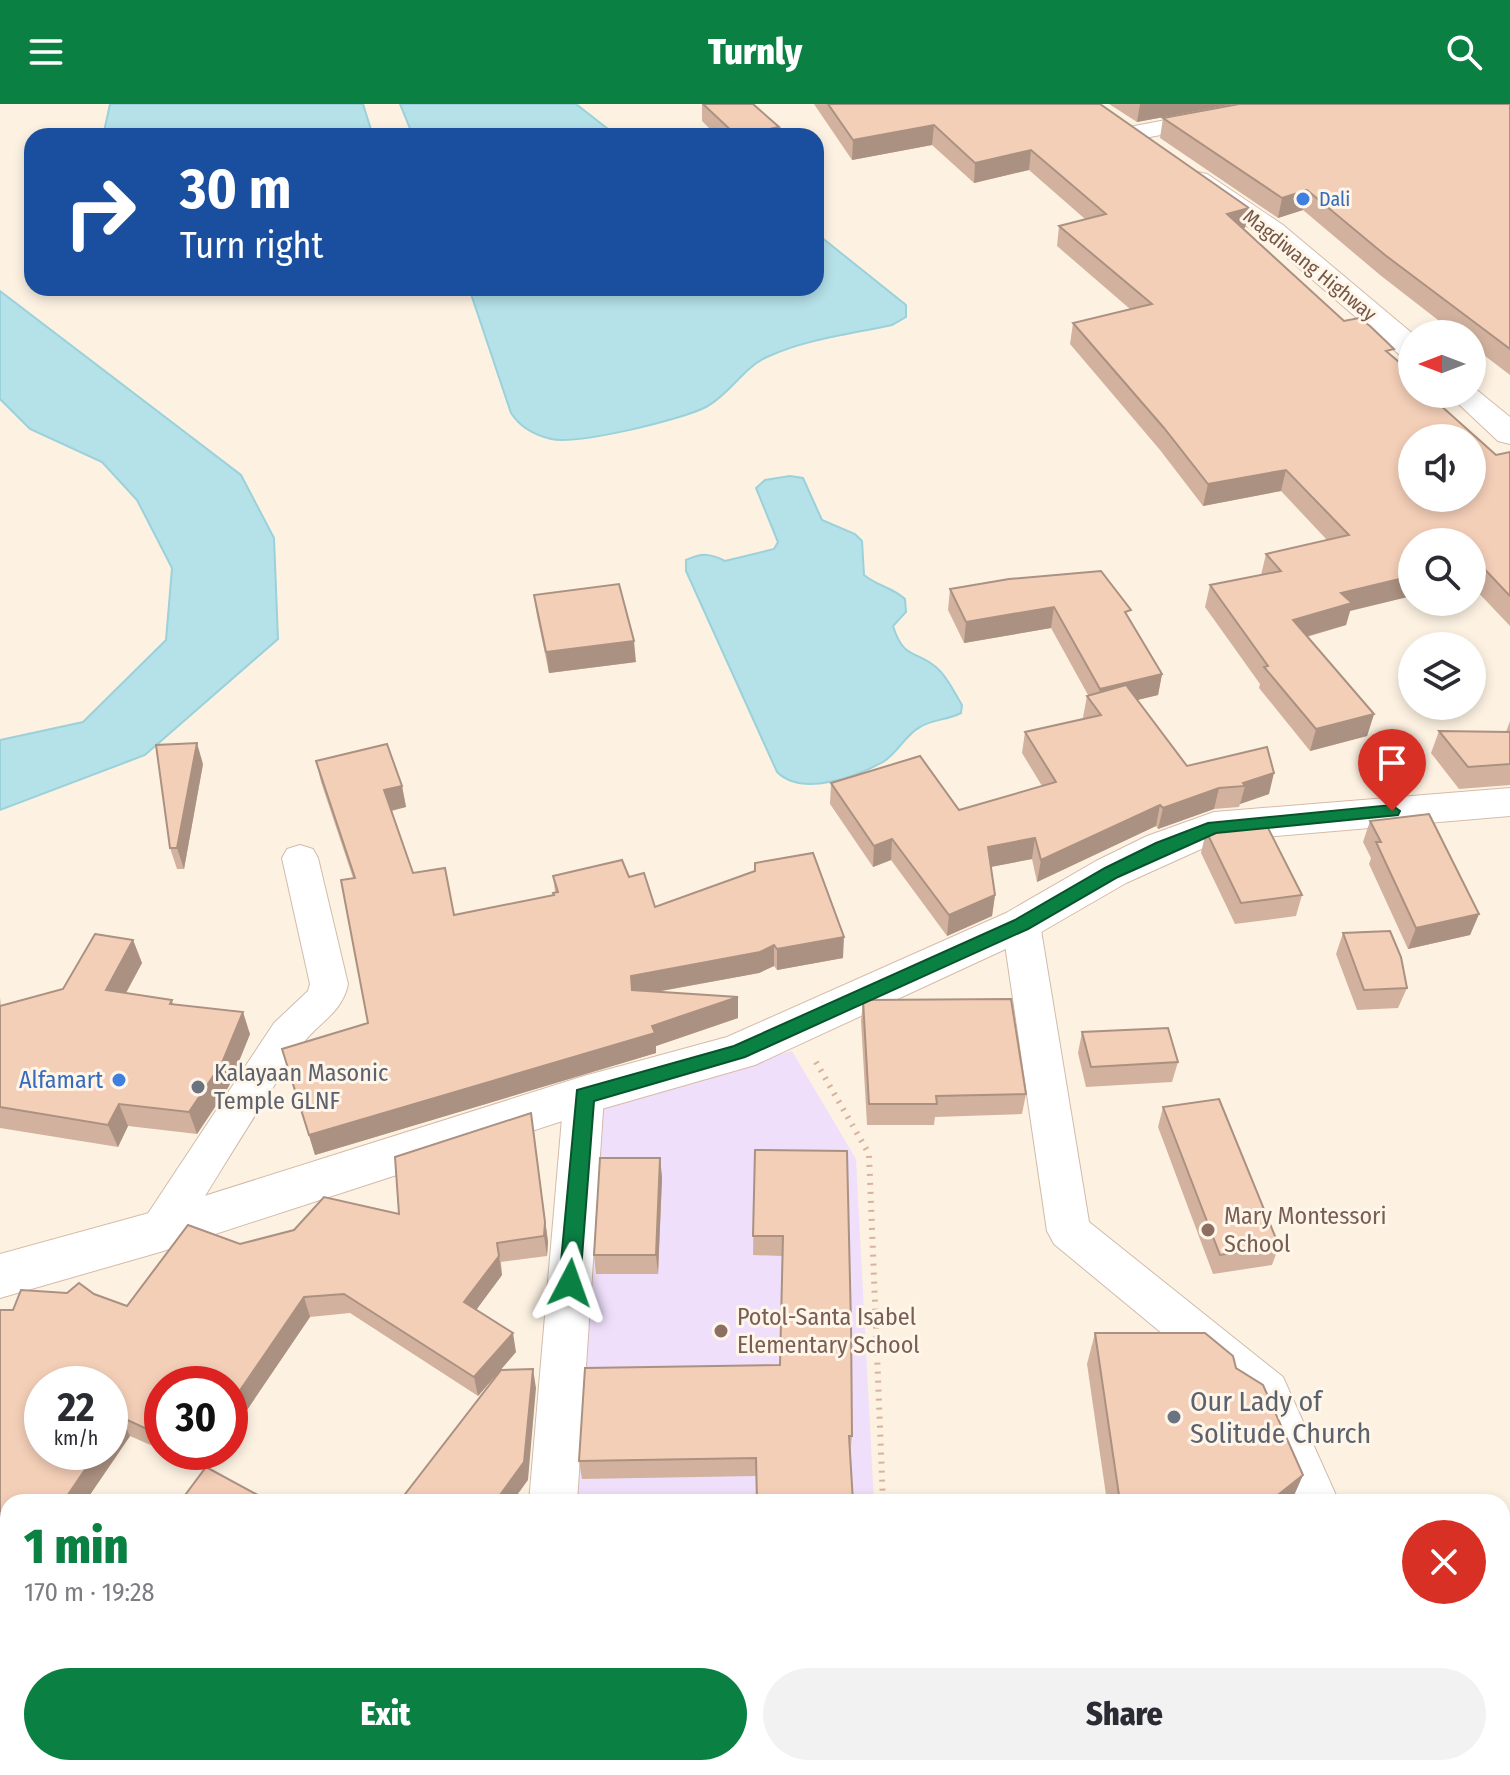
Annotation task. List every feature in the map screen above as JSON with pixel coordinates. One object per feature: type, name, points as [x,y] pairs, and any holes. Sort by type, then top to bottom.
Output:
[{"type":"street","points":[[1129,134],[1286,104]]},
{"type":"street","name":"Magdiwang Highway","points":[[1103,115],[1273,231],[1398,337]]},
{"type":"street","points":[[1480,408],[1510,434]]},
{"type":"street","points":[[0,1276],[160,1231],[584,1095],[739,1052],[1021,924],[1111,872],[1162,847],[1214,827],[1510,802]]},
{"type":"street","points":[[160,1231],[290,1031],[321,1005],[328,994],[329,984],[300,858]]},
{"type":"street","points":[[1021,924],[1069,1231],[1267,1392],[1312,1494]]},
{"type":"street","points":[[554,1494],[584,1095]]},
{"type":"path","points":[[796,1027],[869,1154],[883,1494]]},
{"type":"shaded area","name":"Potol-Santa Isabel Elementary School","points":[[792,1051],[856,1159],[874,1494],[564,1494],[593,1106]]},
{"type":"water","points":[[110,104],[363,104],[370,128],[105,128]]},
{"type":"water","points":[[400,104],[576,104],[607,128],[410,128]]},
{"type":"water","points":[[824,239],[906,305],[906,317],[892,325],[813,341],[767,357],[706,407],[653,424],[605,435],[551,439],[528,430],[511,413],[472,296],[824,296]]},
{"type":"water","points":[[0,291],[241,475],[274,538],[278,639],[145,755],[0,810],[0,740],[83,722],[166,640],[172,568],[137,500],[102,462],[30,429],[0,399]]},
{"type":"water","points":[[790,476],[803,478],[822,520],[855,534],[862,541],[864,575],[905,599],[906,612],[893,626],[897,637],[906,650],[941,671],[962,705],[961,713],[915,730],[883,762],[844,778],[814,784],[800,783],[777,772],[686,571],[686,560],[697,556],[710,555],[725,561],[774,549],[778,542],[756,488],[765,480]]},
{"type":"building","points":[[703,104],[753,104],[779,127],[774,128],[728,128]]},
{"type":"building","points":[[828,104],[1100,104],[1249,208],[1227,214],[1344,321],[1359,318],[1394,349],[1386,351],[1398,361],[1398,408],[1443,408],[1461,424],[1398,424],[1398,512],[1486,512],[1486,446],[1496,455],[1510,452],[1510,596],[1486,571],[1486,528],[1398,528],[1398,579],[1341,593],[1352,603],[1293,620],[1374,714],[1316,729],[1264,667],[1268,666],[1210,585],[1281,571],[1266,554],[1349,535],[1286,470],[1208,484],[1073,323],[1152,304],[1059,226],[1106,214],[1031,150],[975,163],[934,125],[853,140]]},
{"type":"building","points":[[1239,104],[1510,104],[1510,349],[1486,331],[1486,320],[1471,320],[1385,255],[1307,190],[1282,198],[1163,118]]},
{"type":"building","points":[[1101,571],[1131,610],[1125,612],[1162,674],[1100,689],[1054,607],[966,622],[950,589],[1009,579]]},
{"type":"building","points":[[619,584],[634,641],[546,652],[534,595]]},
{"type":"building","points":[[1126,685],[1187,766],[1267,747],[1274,773],[1243,783],[1245,786],[1219,788],[1163,808],[1160,805],[1041,860],[1035,838],[988,847],[995,895],[949,915],[892,839],[874,846],[831,783],[920,756],[959,810],[1056,782],[1025,732],[1101,715],[1087,696]]},
{"type":"building","points":[[1439,731],[1510,732],[1510,764],[1468,767]]},
{"type":"building","points":[[197,743],[177,848],[170,848],[156,745]]},
{"type":"building","points":[[387,744],[402,786],[384,790],[413,873],[445,868],[454,915],[554,895],[558,892],[553,876],[622,860],[629,877],[644,873],[655,907],[755,871],[755,863],[813,853],[844,937],[777,949],[774,945],[760,952],[631,976],[632,990],[738,997],[652,1026],[655,1033],[309,1135],[282,1049],[368,1023],[341,880],[355,878],[316,761]]},
{"type":"building","points":[[1429,814],[1479,914],[1416,928],[1376,842],[1381,842],[1370,821]]},
{"type":"building","points":[[1264,820],[1302,895],[1241,903],[1206,831],[1225,823]]},
{"type":"building","points":[[1390,931],[1401,957],[1407,988],[1364,990],[1343,933]]},
{"type":"building","points":[[95,934],[133,940],[106,990],[172,1000],[170,1004],[243,1012],[222,1063],[189,1112],[119,1104],[108,1125],[0,1107],[0,1006],[63,989]]},
{"type":"building","points":[[1011,999],[1026,1094],[936,1096],[937,1104],[869,1104],[863,1000]]},
{"type":"building","points":[[1168,1028],[1178,1062],[1091,1067],[1082,1032]]},
{"type":"building","points":[[1219,1099],[1279,1246],[1220,1255],[1163,1107]]},
{"type":"building","points":[[531,1113],[545,1222],[544,1236],[497,1243],[499,1256],[464,1302],[513,1333],[474,1377],[344,1294],[304,1297],[248,1379],[248,1366],[144,1366],[144,1428],[128,1420],[128,1366],[24,1366],[24,1470],[85,1470],[68,1494],[0,1494],[0,1310],[13,1310],[21,1290],[67,1293],[79,1283],[94,1294],[127,1306],[188,1225],[240,1244],[294,1230],[324,1197],[399,1214],[395,1157]]},
{"type":"building","points":[[755,1150],[847,1151],[852,1436],[849,1436],[853,1494],[757,1494],[756,1458],[579,1461],[585,1368],[780,1365],[783,1236],[753,1236]]},
{"type":"building","points":[[600,1158],[660,1158],[656,1255],[594,1255]]},
{"type":"building","name":"Our Lady of Solitude Church","points":[[1095,1333],[1205,1333],[1233,1356],[1236,1368],[1263,1385],[1303,1475],[1279,1494],[1119,1494]]},
{"type":"building","points":[[533,1369],[524,1462],[501,1494],[405,1494],[501,1370]]},
{"type":"building","points":[[204,1470],[212,1470],[256,1494],[186,1494]]},
{"type":"place","name":"Dali","points":[[1303,199]]},
{"type":"place","name":"Alfamart","points":[[119,1080]]},
{"type":"place","name":"Kalayaan Masonic Temple GLNF","points":[[198,1087]]},
{"type":"place","name":"Mary Montessori School","points":[[1208,1230]]},
{"type":"place","name":"Potol-Santa Isabel Elementary School","points":[[721,1331]]},
{"type":"place","name":"Our Lady of Solitude Church","points":[[1174,1417]]},
{"type":"route","points":[[570,1283],[584,1095],[739,1052],[897,983],[1021,924],[1111,872],[1162,847],[1214,827],[1392,811]]}]
